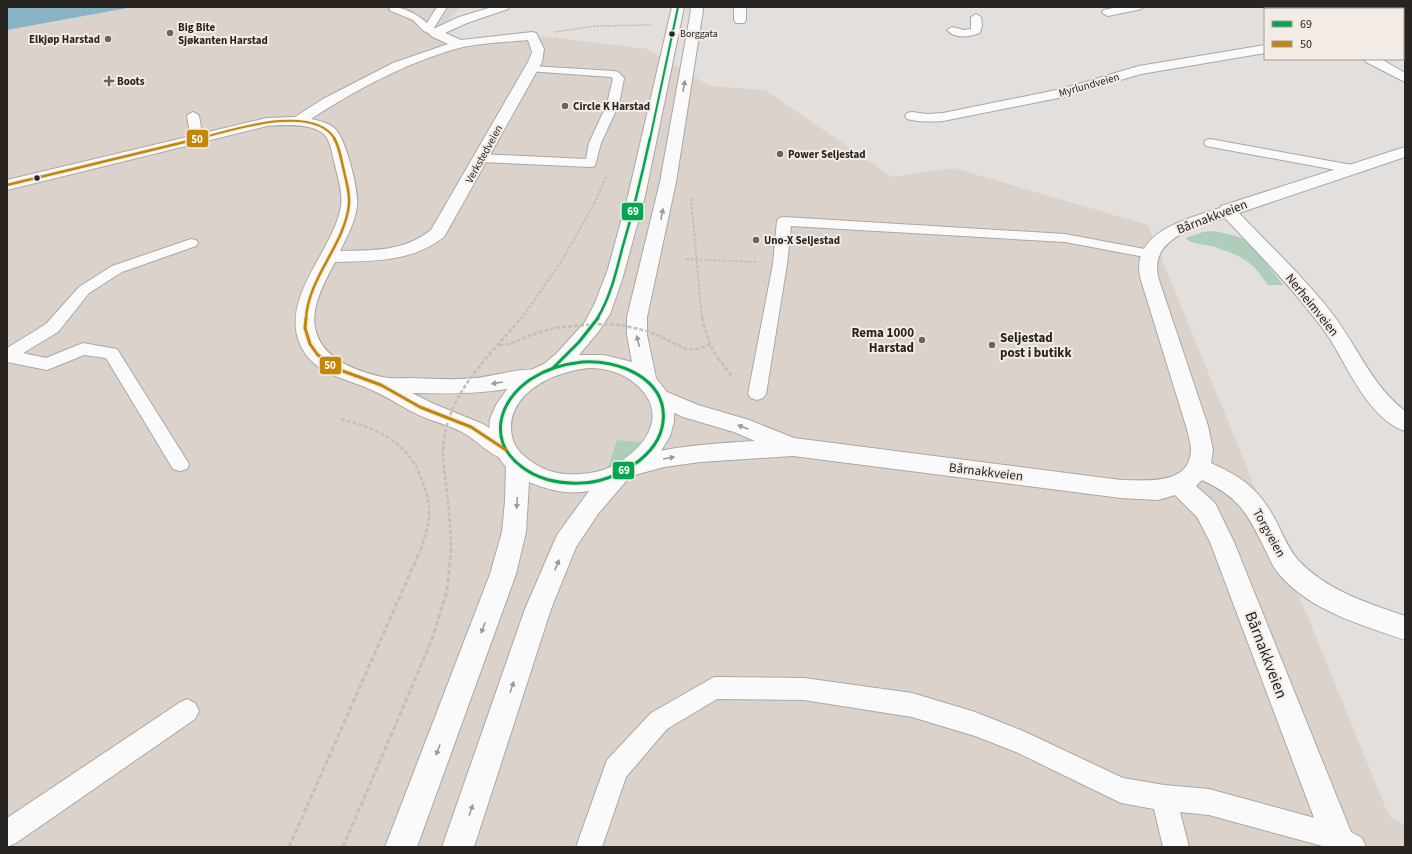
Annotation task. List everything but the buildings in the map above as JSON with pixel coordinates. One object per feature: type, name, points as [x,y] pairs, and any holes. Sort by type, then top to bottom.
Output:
[{"type":"main road","points":[[431,31],[504,7]]},
{"type":"main road","points":[[400,847],[503,574],[514,532],[517,501],[512,457],[502,440],[500,429],[501,419],[506,406],[513,395],[544,372],[581,340],[599,316],[611,287],[638,191],[678,7]]},
{"type":"main road","points":[[646,380],[637,335],[637,317],[668,182],[697,10],[696,7]]},
{"type":"main road","points":[[740,7],[740,20]]},
{"type":"main road","points":[[1108,12],[1137,7]]},
{"type":"main road","points":[[431,31],[459,44]]},
{"type":"main road","points":[[297,122],[328,102],[398,66],[459,44],[532,36]]},
{"type":"main road","name":"Verkstedveien","points":[[328,257],[400,252],[423,245],[438,233],[539,55],[539,48],[532,36]]},
{"type":"main road","name":"Myrlundveien","points":[[912,116],[944,118],[1063,93],[1139,70],[1264,49]]},
{"type":"main road","points":[[1373,60],[1405,78]]},
{"type":"main road","points":[[7,185],[267,122],[297,122],[324,128],[331,133],[338,146],[350,204],[346,218],[313,289],[305,313],[307,337],[310,344],[321,358],[346,375],[380,385],[420,407],[471,427],[512,457],[525,470],[543,479],[560,482],[588,482],[624,471]]},
{"type":"main road","name":"Bårnakkveien","points":[[1150,254],[1156,244],[1166,235],[1183,226],[1227,210],[1405,152]]},
{"type":"main road","name":"Nerheimveien","points":[[1227,210],[1305,294],[1327,320],[1380,403],[1392,415],[1405,423]]},
{"type":"main road","points":[[1150,254],[1147,266],[1152,288],[1197,426],[1202,450],[1199,468]]},
{"type":"main road","points":[[380,385],[462,387],[493,384],[580,362],[603,362],[626,367],[646,380],[659,396],[664,417],[662,430],[658,438],[642,459],[624,471],[590,507],[566,542],[538,609],[458,847]]},
{"type":"main road","name":"Bårnakkveien","points":[[659,396],[691,411],[741,426],[793,447]]},
{"type":"main road","name":"Bårnakkveien","points":[[624,471],[664,458],[700,452],[793,447],[1121,489],[1158,490],[1179,484],[1191,477],[1199,468]]},
{"type":"main road","name":"Torgveien","points":[[1199,468],[1226,480],[1248,498],[1258,512],[1274,545],[1288,567],[1304,582],[1345,606],[1405,628]]},
{"type":"main road","name":"Bårnakkveien","points":[[1179,484],[1206,510],[1222,542],[1344,844]]},
{"type":"lane","points":[[394,9],[416,18],[431,31],[442,7]]},
{"type":"lane","points":[[952,30],[963,34],[969,34],[976,31],[976,17]]},
{"type":"lane","points":[[481,158],[590,163],[595,143],[613,104],[619,78],[614,74],[532,69]]},
{"type":"lane","points":[[193,116],[197,140]]},
{"type":"lane","points":[[1210,144],[1352,169]]},
{"type":"lane","points":[[757,394],[780,264],[784,220],[1065,238],[1150,254]]},
{"type":"lane","points":[[180,464],[111,353],[83,349],[47,364],[7,356],[52,328],[84,290],[110,273],[117,269],[191,243]]},
{"type":"lane","points":[[588,847],[616,769],[659,721],[714,688],[804,689],[912,705],[975,724],[1023,743],[1121,790],[1164,798],[1209,802],[1344,844]]},
{"type":"lane","points":[[7,834],[187,711]]},
{"type":"lane","points":[[1164,798],[1176,847]]},
{"type":"path","points":[[532,36],[595,26],[654,25]]},
{"type":"path","points":[[691,198],[701,312],[710,345],[718,358]]},
{"type":"path","points":[[343,847],[426,655],[437,627],[445,600],[451,549],[443,452],[445,430],[452,409],[462,390],[546,286],[566,256],[594,204]]},
{"type":"path","points":[[686,259],[780,264]]},
{"type":"path","points":[[498,345],[510,344],[528,336],[554,328],[597,324],[621,325],[651,332],[686,349],[696,349],[710,345]]},
{"type":"path","points":[[289,847],[417,560],[425,537],[429,515],[428,500],[422,476],[412,456],[402,446],[376,430],[341,420]]},
{"type":"shaded area","points":[[133,7],[461,7],[438,31],[453,50],[542,36],[648,49],[710,86],[765,90],[892,177],[954,168],[1148,225],[1389,816],[1405,826],[1405,847],[7,847],[7,30]]},
{"type":"green space","points":[[1215,231],[1239,237],[1250,243],[1283,285],[1268,285],[1254,267],[1232,253],[1192,242],[1186,238],[1203,232]]},
{"type":"green space","points":[[617,440],[655,444],[606,474]]},
{"type":"water","points":[[7,7],[133,7],[7,30]]},
{"type":"transit line","name":"69","points":[[553,368],[567,364],[597,361],[611,363],[626,368],[639,375],[650,385],[658,396],[663,409],[663,422],[659,436],[650,450],[636,463],[603,479],[584,483],[565,483],[546,480],[529,472],[510,457],[502,442],[500,425],[506,405],[515,393],[526,383],[551,369],[565,358],[592,326],[605,303],[617,269],[637,196],[678,7]]},
{"type":"transit line","name":"50","points":[[7,185],[267,122],[301,122],[326,128],[333,136],[339,148],[348,189],[349,206],[345,222],[338,239],[311,292],[306,310],[305,328],[310,344],[317,354],[332,367],[381,385],[420,407],[471,427],[506,450]]},
{"type":"place","name":"Big Bite Sjøkanten Harstad","points":[[170,33]]},
{"type":"place","name":"Borggata","points":[[672,34]]},
{"type":"place","name":"Elkjøp Harstad","points":[[108,39]]},
{"type":"place","name":"Boots","points":[[109,81]]},
{"type":"place","name":"Circle K Harstad","points":[[565,106]]},
{"type":"place","name":"Power Seljestad","points":[[780,154]]},
{"type":"place","name":"Uno-X Seljestad","points":[[756,240]]},
{"type":"place","name":"Rema 1000 Harstad","points":[[922,340]]},
{"type":"place","name":"Seljestad post i butikk","points":[[992,345]]}]
